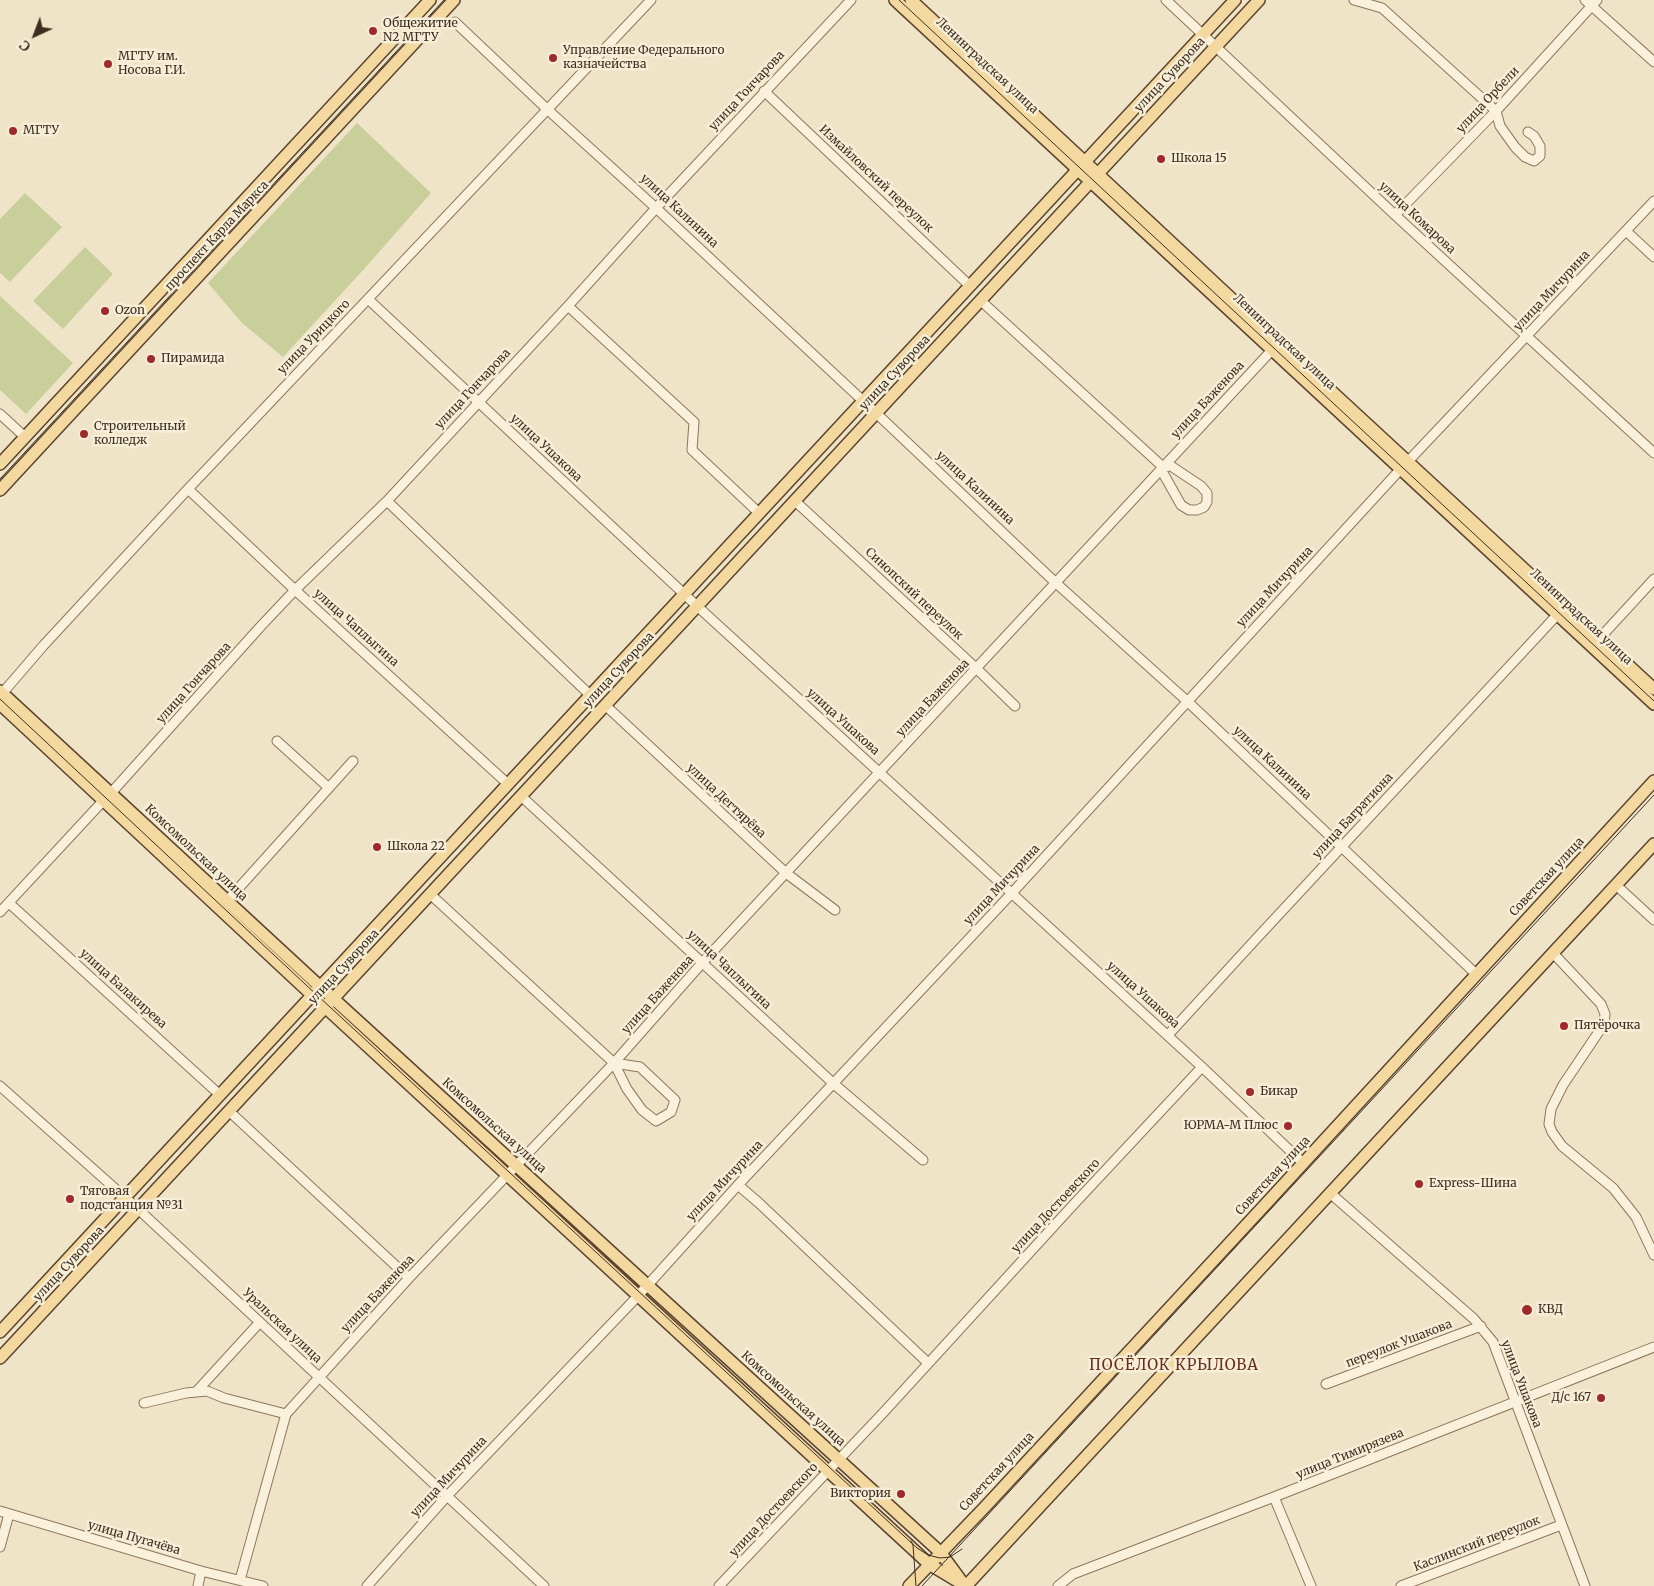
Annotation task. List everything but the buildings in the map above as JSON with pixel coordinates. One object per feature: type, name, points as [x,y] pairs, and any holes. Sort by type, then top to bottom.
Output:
[{"type":"main road","name":"проспект Карла Маркса","points":[[0,490],[454,0]]},
{"type":"main road","name":"Ленинградская улица","points":[[895,0],[1082,165]]},
{"type":"main road","name":"Ленинградская улица","points":[[911,0],[1272,350],[1404,465],[1654,689]]},
{"type":"main road","name":"улица Суворова","points":[[0,1332],[1235,0]]},
{"type":"main road","name":"улица Суворова","points":[[0,1358],[1259,0]]},
{"type":"main road","name":"проспект Карла Маркса","points":[[0,464],[425,2]]},
{"type":"main road","points":[[425,2],[438,17]]},
{"type":"main road","name":"Ленинградская улица","points":[[1094,177],[1404,465],[1654,704]]},
{"type":"main road","name":"Комсомольская улица","points":[[1,696],[316,991],[334,998],[940,1552],[965,1586]]},
{"type":"main road","name":"Советская улица","points":[[909,1586],[984,1508],[1654,781]]},
{"type":"main road","name":"Комсомольская улица","points":[[107,797],[227,900],[316,991],[325,1007],[929,1564],[965,1586]]},
{"type":"main road","points":[[965,1586],[1654,844]]},
{"type":"street","name":"улица Урицкого","points":[[1,696],[43,646],[188,489],[651,0]]},
{"type":"street","name":"улица Гончарова","points":[[0,912],[295,590],[387,501],[764,91],[851,0]]},
{"type":"street","name":"улица Комарова","points":[[1166,0],[1395,215],[1654,452]]},
{"type":"street","points":[[1354,0],[1382,8],[1496,111],[1500,126],[1515,147],[1525,158],[1534,161],[1540,156],[1540,146],[1534,136],[1528,132]]},
{"type":"street","points":[[1591,2],[1654,62]]},
{"type":"street","name":"улица Орбели","points":[[1395,215],[1496,111],[1591,2]]},
{"type":"street","name":"улица Калинина","points":[[455,22],[876,413],[1056,584],[1187,701],[1476,974]]},
{"type":"street","name":"Измайловский переулок","points":[[764,91],[969,285]]},
{"type":"street","name":"улица Мичурина","points":[[367,1586],[447,1496],[638,1295],[1012,893],[1404,465],[1654,201]]},
{"type":"street","points":[[1626,231],[1654,257]]},
{"type":"street","name":"улица Ушакова","points":[[368,299],[697,606],[1202,1067],[1302,1163]]},
{"type":"street","points":[[980,300],[1164,467]]},
{"type":"street","points":[[568,306],[694,422],[692,450],[758,513]]},
{"type":"street","name":"улица Баженова","points":[[240,1580],[286,1414],[409,1278],[614,1063],[702,963],[1272,350]]},
{"type":"street","points":[[0,414],[25,437]]},
{"type":"street","points":[[1171,466],[1201,486],[1207,493],[1207,502],[1204,508],[1189,510],[1182,505],[1163,473],[1164,467],[1171,466]]},
{"type":"street","name":"улица Чаплыгина","points":[[188,489],[295,590],[508,784]]},
{"type":"street","name":"Синопский переулок","points":[[795,500],[1015,706]]},
{"type":"street","points":[[387,501],[590,696]]},
{"type":"street","points":[[1599,639],[1654,579]]},
{"type":"street","name":"улица Багратиона","points":[[1168,1036],[1558,614]]},
{"type":"street","name":"улица Дегтярёва","points":[[605,705],[786,873],[835,910]]},
{"type":"street","points":[[277,741],[328,788]]},
{"type":"street","points":[[227,900],[353,762]]},
{"type":"street","name":"улица Чаплыгина","points":[[521,796],[834,1084],[923,1160]]},
{"type":"street","points":[[1616,885],[1654,920]]},
{"type":"street","points":[[430,894],[614,1063],[627,1089],[642,1110],[656,1121],[671,1112],[674,1100],[640,1067],[614,1063]]},
{"type":"street","name":"улица Балакирева","points":[[8,903],[220,1095]]},
{"type":"street","points":[[1552,953],[1601,1004],[1605,1014],[1604,1024],[1563,1085],[1551,1109],[1549,1124],[1562,1146],[1613,1188],[1636,1217],[1654,1255]]},
{"type":"street","name":"улица Достоевского","points":[[720,1586],[828,1470],[840,1460],[1202,1067]]},
{"type":"street","name":"Уральская улица","points":[[0,1086],[260,1322],[544,1586]]},
{"type":"street","points":[[230,1112],[409,1278]]},
{"type":"street","points":[[738,1186],[928,1363]]},
{"type":"street","name":"улица Ушакова","points":[[1330,1193],[1481,1326],[1492,1342],[1584,1586]]},
{"type":"street","points":[[196,1392],[260,1322]]},
{"type":"street","name":"переулок Ушакова","points":[[1326,1384],[1481,1326]]},
{"type":"street","name":"улица Тимирязева","points":[[1058,1586],[1073,1574],[1654,1347]]},
{"type":"street","points":[[144,1403],[207,1391],[224,1398],[286,1414]]},
{"type":"street","points":[[1274,1497],[1311,1586]]},
{"type":"street","points":[[0,1547],[4,1512]]},
{"type":"street","name":"улица Пугачёва","points":[[4,1512],[202,1571],[263,1586]]},
{"type":"street","name":"Каслинский переулок","points":[[1401,1586],[1561,1526]]},
{"type":"street","points":[[198,1586],[202,1571]]},
{"type":"green space","points":[[357,123],[431,193],[283,357],[242,323],[208,283]]},
{"type":"green space","points":[[25,193],[62,227],[10,282],[0,273],[0,219]]},
{"type":"green space","points":[[85,247],[113,274],[63,329],[33,301]]},
{"type":"green space","points":[[0,296],[73,363],[26,414],[0,390]]},
{"type":"tram line","points":[[0,479],[444,0]]},
{"type":"tram line","points":[[899,0],[1654,701]]},
{"type":"tram line","points":[[0,699],[305,984],[917,1548],[928,1555],[940,1558],[950,1557],[962,1549]]},
{"type":"tram line","points":[[922,1586],[1654,795]]},
{"type":"tram line","points":[[911,1541],[913,1545],[916,1586]]},
{"type":"place","name":"Общежитие N2 МГТУ","points":[[373,31]]},
{"type":"place","name":"Управление Федерального казначейства","points":[[553,58]]},
{"type":"place","name":"МГТУ им. Носова Г.И.","points":[[108,64]]},
{"type":"place","name":"МГТУ","points":[[13,131]]},
{"type":"place","name":"Школа 15","points":[[1161,159]]},
{"type":"place","name":"Ozon","points":[[105,311]]},
{"type":"place","name":"Пирамида","points":[[151,359]]},
{"type":"place","name":"Строительный колледж","points":[[84,434]]},
{"type":"place","name":"Школа 22","points":[[377,847]]},
{"type":"place","name":"Пятёрочка","points":[[1564,1026]]},
{"type":"place","name":"Бикар","points":[[1250,1092]]},
{"type":"place","name":"ЮРМА-М Плюс","points":[[1288,1126]]},
{"type":"place","name":"Express-Шина","points":[[1419,1184]]},
{"type":"place","name":"Тяговая подстанция №31","points":[[70,1199]]},
{"type":"place","name":"КВД","points":[[1527,1310]]},
{"type":"place","name":"Д/с 167","points":[[1601,1398]]},
{"type":"place","name":"Виктория","points":[[901,1494]]},
{"type":"district","name":"ПОСЁЛОК КРЫЛОВА","points":[[1174,1366]]}]
